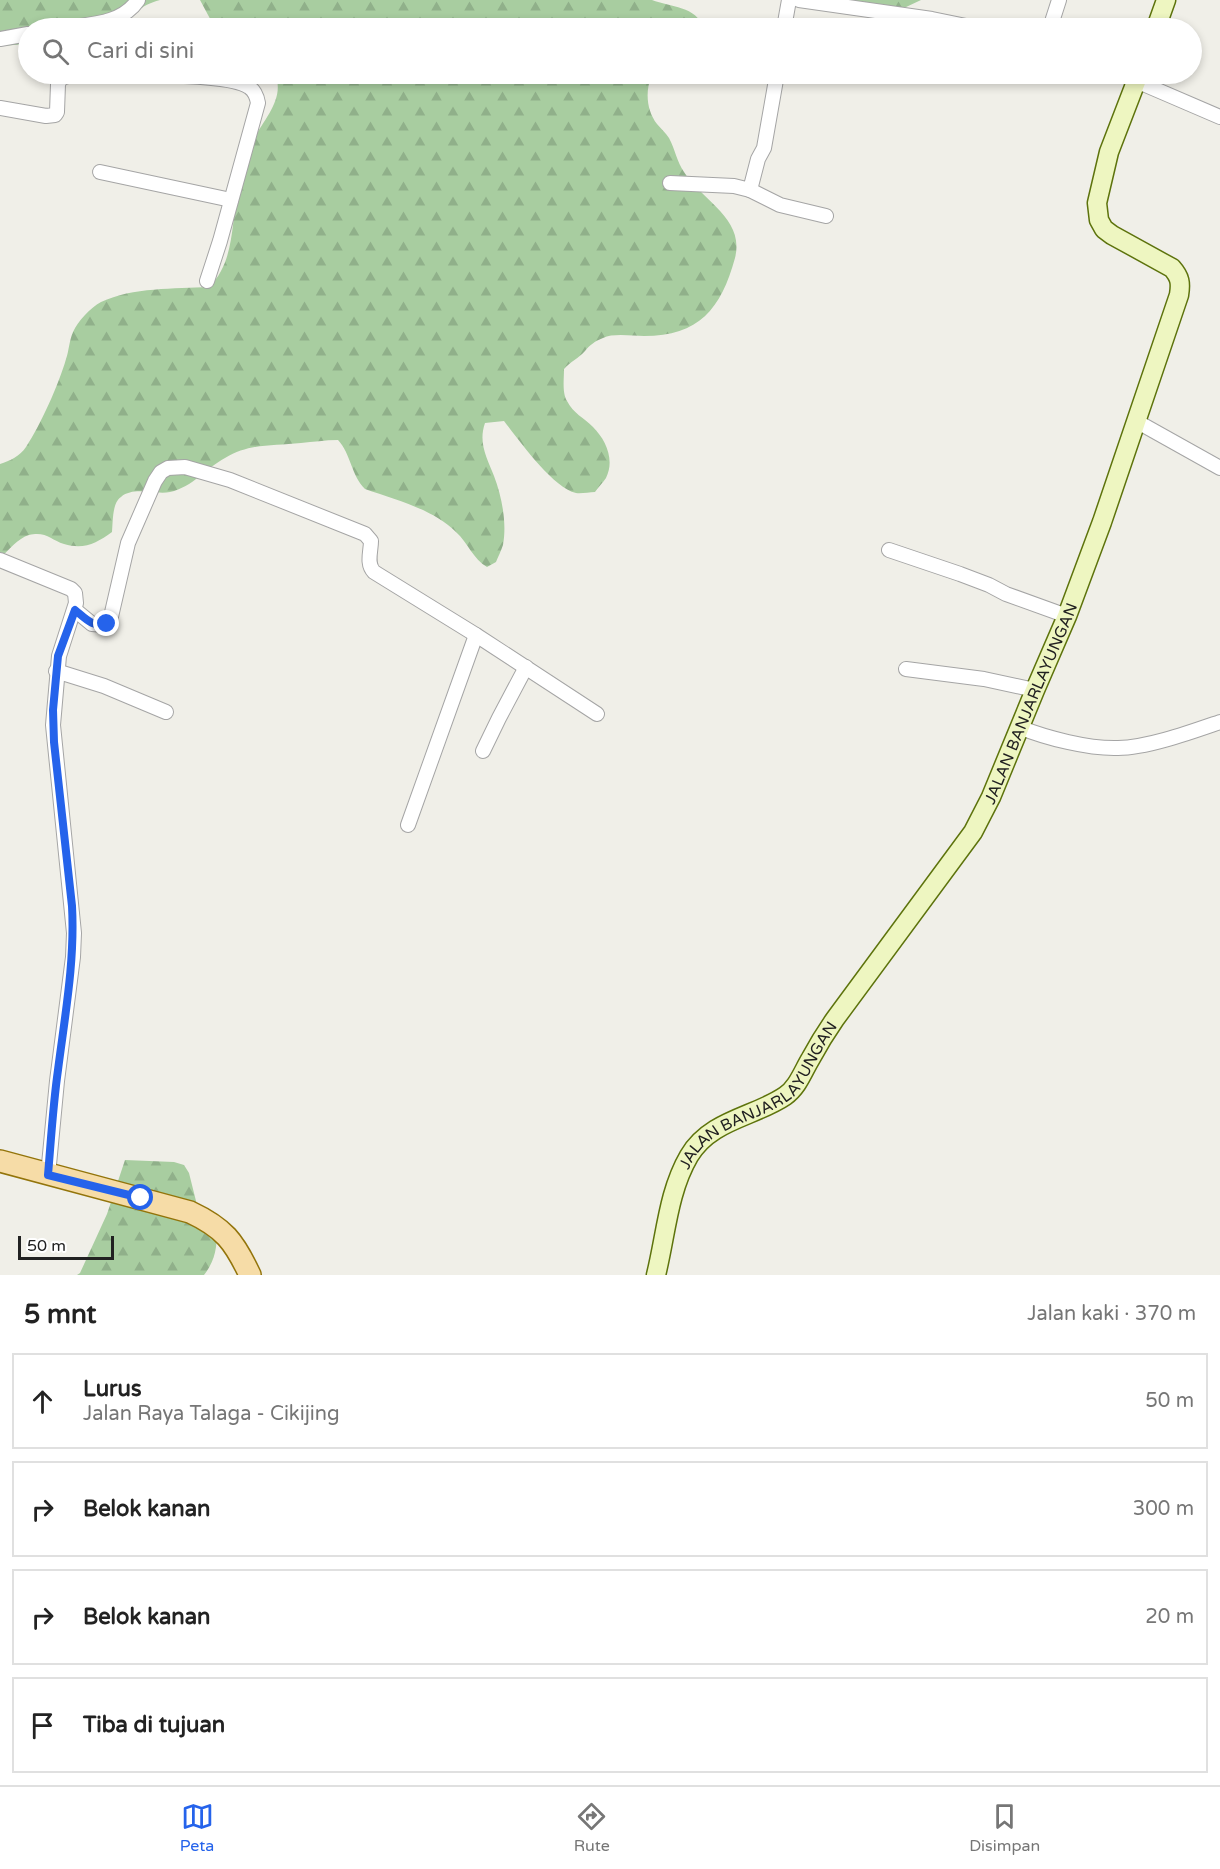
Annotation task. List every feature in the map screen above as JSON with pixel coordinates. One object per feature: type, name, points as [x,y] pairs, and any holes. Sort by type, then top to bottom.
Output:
[{"type":"main road","points":[[0,1161],[180,1209],[211,1222],[228,1237],[240,1254],[250,1275]]},
{"type":"street","points":[[116,18],[133,7],[138,0]]},
{"type":"street","points":[[786,18],[789,0]]},
{"type":"street","points":[[799,0],[925,18]]},
{"type":"street","points":[[1053,18],[1059,0]]},
{"type":"street","points":[[1160,18],[1166,0]]},
{"type":"street","points":[[0,39],[18,36]]},
{"type":"street","points":[[0,108],[46,116],[55,115],[58,84]]},
{"type":"street","points":[[207,281],[258,103],[255,93],[248,86],[238,84]]},
{"type":"street","points":[[750,190],[758,159],[764,148],[775,84]]},
{"type":"street","name":"JALAN BANJARLAYUNGAN","points":[[656,1275],[676,1184],[690,1154],[707,1135],[727,1122],[770,1104],[786,1095],[795,1086],[835,1019],[973,832],[991,797],[1067,616],[1179,295],[1180,284],[1172,268],[1112,235],[1104,229],[1099,220],[1097,203],[1108,152],[1129,84]]},
{"type":"street","points":[[1149,84],[1220,117]]},
{"type":"street","points":[[100,172],[231,200]]},
{"type":"street","points":[[670,183],[734,186],[750,190],[780,205],[826,216]]},
{"type":"street","points":[[1136,421],[1220,468]]},
{"type":"street","points":[[75,610],[92,624],[104,626],[110,621],[128,543],[155,481],[161,472],[168,468],[185,467],[230,480],[365,534],[371,541],[369,563],[372,570],[597,714]]},
{"type":"street","points":[[889,550],[960,574],[1006,594],[1067,616]]},
{"type":"street","points":[[0,560],[71,589],[76,597],[75,610],[62,643],[56,671],[53,710],[74,933],[48,1175]]},
{"type":"street","points":[[408,825],[476,635]]},
{"type":"street","points":[[483,751],[526,668]]},
{"type":"street","points":[[906,669],[984,679],[1035,690]]},
{"type":"street","points":[[56,671],[104,686],[166,712]]},
{"type":"street","points":[[1019,728],[1046,737],[1117,748],[1134,747],[1220,722]]},
{"type":"green space","points":[[0,0],[160,0],[142,8],[129,18],[18,18],[18,45],[0,46]]},
{"type":"green space","points":[[200,0],[652,0],[682,8],[698,18],[210,18]]},
{"type":"green space","points":[[842,0],[921,0],[904,8],[868,9]]},
{"type":"green space","points":[[278,84],[649,84],[648,102],[651,113],[669,138],[684,172],[720,211],[734,232],[735,258],[723,292],[705,316],[693,325],[663,335],[607,336],[593,343],[564,369],[565,398],[576,412],[598,432],[608,451],[609,471],[595,492],[576,493],[567,489],[547,473],[504,421],[485,423],[483,444],[499,493],[504,528],[503,545],[496,562],[487,567],[478,560],[447,524],[414,506],[365,489],[338,440],[262,446],[234,453],[178,490],[164,493],[132,492],[121,497],[114,508],[112,532],[95,542],[84,546],[71,546],[44,535],[29,535],[17,542],[0,558],[0,464],[18,456],[24,450],[43,417],[63,369],[75,328],[89,311],[113,297],[154,290],[209,287],[224,266],[228,254],[245,160],[253,141],[270,113]]},
{"type":"green space","points":[[125,1160],[174,1162],[184,1165],[189,1173],[198,1209],[217,1230],[215,1254],[204,1275],[77,1275],[80,1273],[107,1214]]},
{"type":"route","points":[[107,624],[99,626],[92,624],[75,610],[58,656],[53,725],[74,933],[48,1175],[141,1198]]}]
